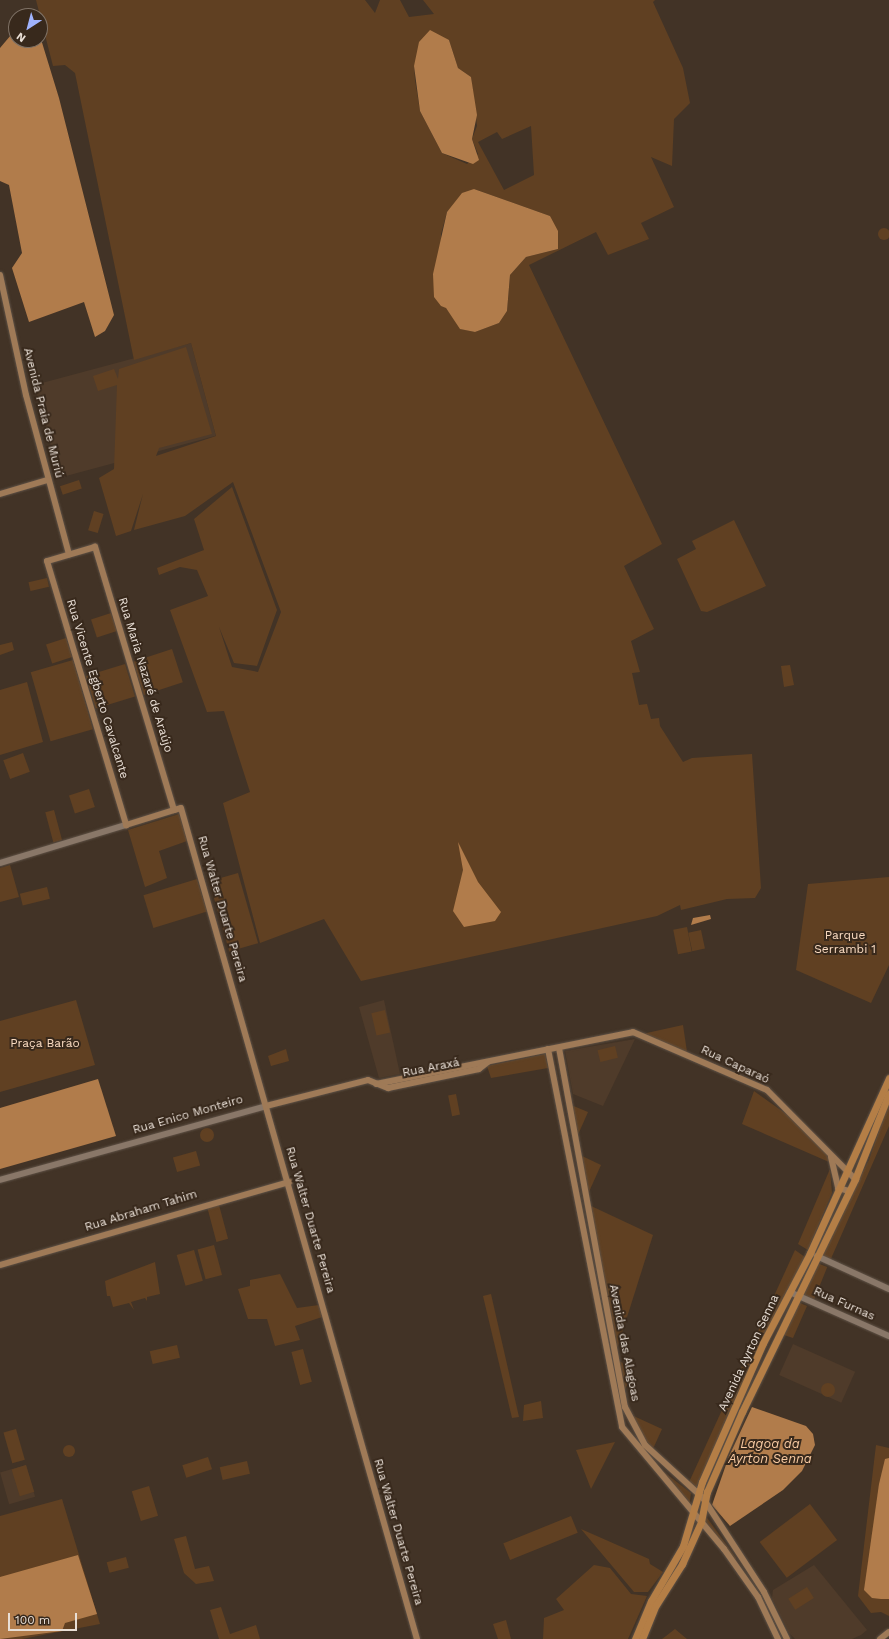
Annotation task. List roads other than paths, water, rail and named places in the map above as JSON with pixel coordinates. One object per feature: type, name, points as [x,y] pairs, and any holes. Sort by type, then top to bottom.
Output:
[{"type":"main road","name":"Avenida Praia de Muriú","points":[[0,275],[47,480],[69,554]]},
{"type":"main road","points":[[0,494],[47,480]]},
{"type":"main road","name":"Rua Maria Nazaré de Araújo","points":[[69,554],[95,546],[174,810]]},
{"type":"main road","name":"Rua Vicente Egberto Cavalcante","points":[[69,554],[47,561],[126,824]]},
{"type":"main road","name":"Rua Walter Duarte Pereira","points":[[174,810],[181,808],[289,1182],[417,1639]]},
{"type":"main road","points":[[126,824],[174,810]]},
{"type":"main road","name":"Rua Araxá","points":[[488,1062],[479,1070],[397,1086],[384,1088],[379,1082],[488,1062],[633,1032]]},
{"type":"main road","name":"Rua Caparaó","points":[[633,1032],[767,1090],[831,1156],[856,1179]]},
{"type":"main road","name":"Avenida das Alagoas","points":[[558,1048],[625,1407],[645,1445],[698,1493],[764,1592],[787,1639]]},
{"type":"main road","name":"Avenida das Alagoas","points":[[548,1049],[622,1427],[701,1522],[758,1597],[778,1639]]},
{"type":"main road","name":"Avenida Ayrton Senna","points":[[635,1639],[651,1601],[675,1563],[694,1515],[698,1493],[772,1323],[790,1292],[889,1078]]},
{"type":"main road","points":[[396,1079],[397,1086]]},
{"type":"main road","name":"Rua Enico Monteiro","points":[[266,1106],[368,1080],[379,1082]]},
{"type":"main road","name":"Avenida Ayrton Senna","points":[[642,1639],[656,1605],[682,1564],[701,1522],[710,1485],[797,1295],[856,1179],[889,1093]]},
{"type":"main road","points":[[562,1125],[571,1123]]},
{"type":"main road","points":[[831,1156],[838,1188],[849,1191]]},
{"type":"main road","name":"Rua Abraham Tahim","points":[[0,1265],[289,1182]]},
{"type":"main road","points":[[575,1189],[584,1187]]},
{"type":"main road","points":[[880,1639],[889,1632]]},
{"type":"street","points":[[0,863],[126,824]]},
{"type":"street","name":"Rua Enico Monteiro","points":[[0,1180],[266,1106]]},
{"type":"street","points":[[817,1256],[889,1289]]},
{"type":"street","name":"Rua Furnas","points":[[790,1292],[889,1336]]},
{"type":"water","points":[[430,30],[449,40],[458,68],[471,77],[477,115],[472,139],[479,160],[473,164],[442,153],[420,111],[414,66],[419,42]]},
{"type":"water","points":[[8,38],[8,48],[44,48],[59,98],[114,315],[105,331],[95,337],[84,302],[29,322],[12,268],[22,253],[9,185],[0,181],[0,48]]},
{"type":"water","points":[[474,189],[550,216],[558,231],[558,249],[526,257],[510,275],[507,311],[499,323],[475,332],[460,329],[446,308],[441,306],[434,297],[433,274],[447,212],[462,193]]},
{"type":"water","points":[[458,842],[478,882],[501,912],[495,921],[464,927],[453,911],[463,870]]},
{"type":"water","points":[[710,915],[711,919],[691,925],[693,918]]},
{"type":"water","points":[[98,1079],[116,1136],[0,1169],[0,1108]]},
{"type":"water","name":"Lagoa da Ayrton Senna","points":[[752,1407],[806,1426],[813,1434],[815,1445],[802,1471],[783,1490],[730,1526],[712,1505],[729,1456]]},
{"type":"water","points":[[889,1458],[889,1599],[881,1599],[872,1598],[864,1590],[879,1484],[885,1459]]},
{"type":"water","points":[[78,1555],[97,1614],[65,1623],[62,1631],[0,1639],[0,1577]]},
{"type":"park label","name":"Parque Serrambi 1","points":[[845,943]]},
{"type":"park label","name":"Praça Barão","points":[[45,1044]]}]
